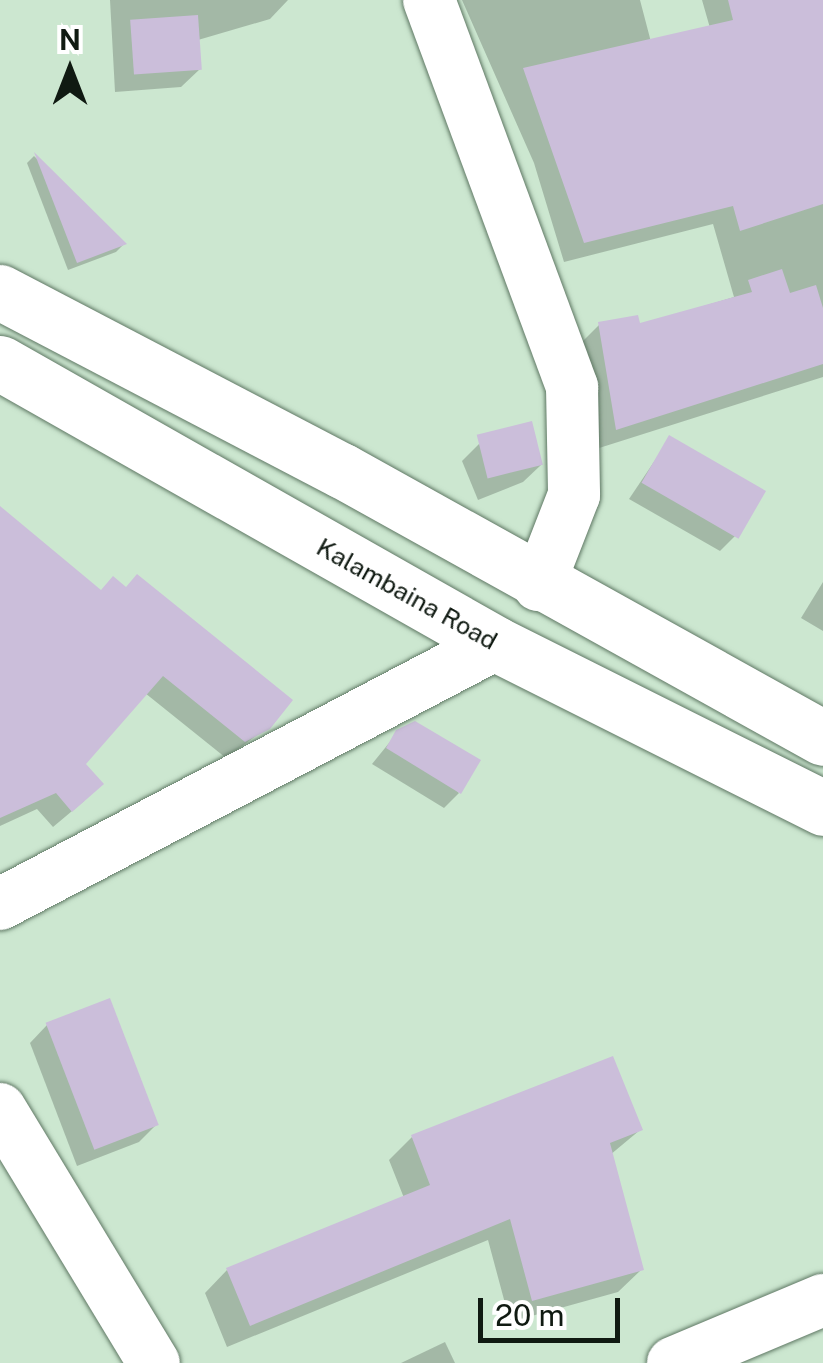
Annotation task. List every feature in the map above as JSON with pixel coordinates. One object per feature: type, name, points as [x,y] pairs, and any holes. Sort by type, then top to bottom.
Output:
[{"type":"main road","points":[[0,292],[341,470],[538,585],[823,738]]},
{"type":"main road","name":"Kalambaina Road","points":[[0,363],[496,644],[823,808]]},
{"type":"street","points":[[428,0],[572,387],[574,495],[538,585]]},
{"type":"street","points":[[0,904],[496,644]]},
{"type":"street","points":[[0,1109],[154,1363]]},
{"type":"street","points":[[672,1363],[823,1300]]},
{"type":"building","points":[[728,0],[823,0],[823,204],[740,231],[733,206],[584,243],[523,68],[733,20]]},
{"type":"building","points":[[198,15],[202,70],[134,75],[130,20]]},
{"type":"building","points":[[34,152],[127,244],[77,263]]},
{"type":"building","points":[[782,269],[790,293],[816,285],[823,308],[823,364],[616,430],[598,322],[638,315],[640,323],[752,292],[748,280]]},
{"type":"building","points":[[532,421],[543,465],[488,478],[477,435]]},
{"type":"building","points":[[669,435],[766,491],[738,539],[642,483]]},
{"type":"building","points":[[0,506],[101,590],[113,576],[126,587],[137,574],[293,700],[270,729],[245,742],[163,676],[86,764],[104,784],[72,812],[56,793],[0,818]]},
{"type":"building","points":[[415,721],[481,760],[461,794],[386,748],[396,730]]},
{"type":"building","points":[[110,998],[159,1125],[94,1150],[46,1023]]},
{"type":"building","points":[[613,1056],[643,1130],[610,1143],[644,1270],[532,1301],[510,1219],[250,1326],[226,1268],[430,1185],[411,1135]]}]
